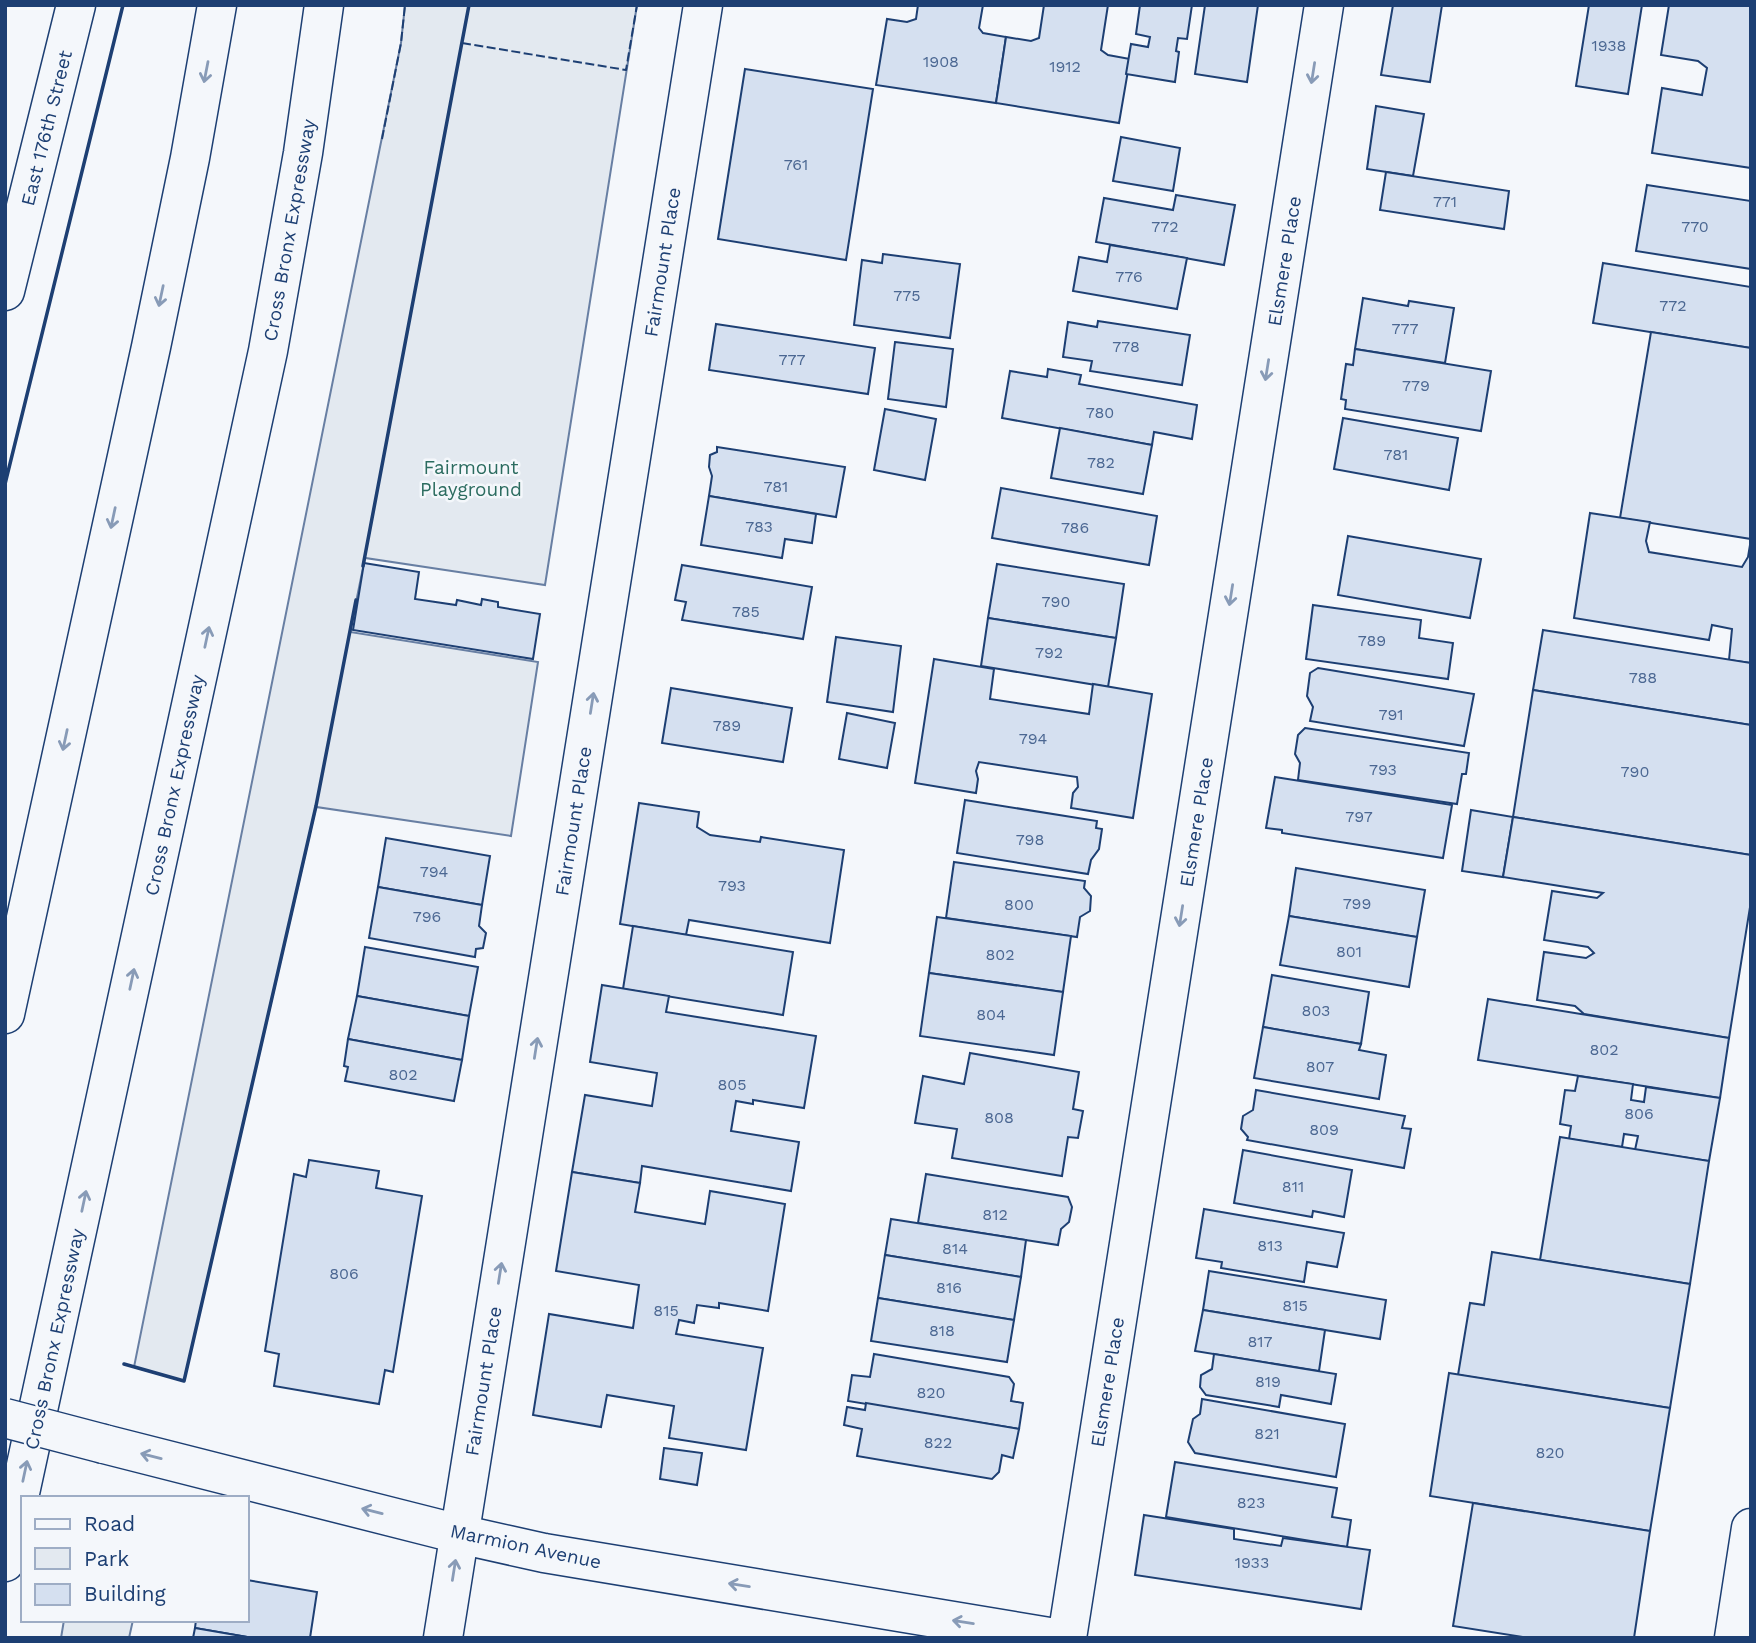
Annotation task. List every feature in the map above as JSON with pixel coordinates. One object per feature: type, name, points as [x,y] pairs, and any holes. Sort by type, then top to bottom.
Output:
[{"type":"main road","name":"East 176th Street","points":[[5,291],[76,5]]},
{"type":"main road","points":[[5,1014],[153,334],[218,5]]},
{"type":"main road","name":"Cross Bronx Expressway","points":[[5,1562],[268,351],[298,190],[324,5]]},
{"type":"main road","name":"Fairmount Place","points":[[443,1638],[703,5]]},
{"type":"main road","name":"Elsmere Place","points":[[1067,1638],[1324,5]]},
{"type":"main road","name":"Marmion Avenue","points":[[5,1418],[459,1534],[544,1553],[1055,1638]]},
{"type":"main road","points":[[1734,1638],[1751,1528]]},
{"type":"green space","name":"Fairmount Playground","points":[[405,5],[637,5],[545,585],[365,558],[350,632],[538,662],[511,836],[316,807],[184,1381],[134,1367],[401,43]]},
{"type":"green space","points":[[64,1622],[133,1622],[129,1638],[61,1638]]},
{"type":"building","points":[[918,5],[983,5],[979,28],[983,33],[1006,37],[996,103],[876,85],[887,19],[907,22],[916,19]]},
{"type":"building","points":[[1044,5],[1108,5],[1101,50],[1108,55],[1130,59],[1119,123],[996,103],[1006,37],[1031,41],[1039,38]]},
{"type":"building","points":[[1140,5],[1192,5],[1187,39],[1178,38],[1175,82],[1126,74],[1131,44],[1148,47],[1150,37],[1136,34]]},
{"type":"building","points":[[1205,5],[1258,5],[1247,82],[1195,74]]},
{"type":"building","points":[[1393,5],[1442,5],[1430,82],[1381,75]]},
{"type":"building","points":[[1589,5],[1642,5],[1628,94],[1576,86]]},
{"type":"building","points":[[1669,5],[1751,5],[1751,168],[1652,153],[1662,88],[1702,95],[1707,68],[1698,61],[1661,55]]},
{"type":"building","points":[[745,69],[873,89],[846,260],[718,239]]},
{"type":"building","points":[[1376,106],[1424,114],[1413,176],[1367,169]]},
{"type":"building","points":[[1121,137],[1180,148],[1173,191],[1113,181]]},
{"type":"building","points":[[1386,172],[1509,191],[1504,229],[1380,210]]},
{"type":"building","points":[[1647,185],[1751,201],[1751,269],[1636,251]]},
{"type":"building","points":[[1176,195],[1235,205],[1224,265],[1096,242],[1104,198],[1173,210]]},
{"type":"building","points":[[1110,245],[1187,258],[1177,309],[1073,291],[1079,257],[1107,262]]},
{"type":"building","points":[[883,254],[960,264],[950,338],[854,325],[862,260],[882,263]]},
{"type":"building","points":[[1603,263],[1751,287],[1751,348],[1593,323]]},
{"type":"building","points":[[1363,298],[1408,306],[1409,301],[1454,308],[1445,363],[1355,349]]},
{"type":"building","points":[[1098,321],[1190,335],[1182,385],[1090,371],[1092,361],[1063,357],[1068,322],[1097,327]]},
{"type":"building","points":[[716,324],[875,348],[868,394],[709,370]]},
{"type":"building","points":[[1651,332],[1751,348],[1751,539],[1620,518]]},
{"type":"building","points":[[895,342],[953,349],[946,407],[888,399]]},
{"type":"building","points":[[1355,349],[1491,371],[1481,431],[1345,409],[1346,400],[1341,399],[1346,364],[1353,365]]},
{"type":"building","points":[[1048,369],[1081,375],[1079,384],[1197,405],[1192,439],[1154,432],[1152,445],[1002,418],[1010,371],[1047,377]]},
{"type":"building","points":[[885,409],[936,419],[925,480],[874,470]]},
{"type":"building","points":[[1343,418],[1458,438],[1449,490],[1334,469]]},
{"type":"building","points":[[1060,428],[1152,445],[1143,494],[1051,478]]},
{"type":"building","points":[[717,447],[845,467],[836,517],[709,496],[712,476],[709,467],[710,455],[717,452]]},
{"type":"building","points":[[1001,488],[1157,516],[1149,565],[992,538]]},
{"type":"building","points":[[709,496],[816,514],[812,543],[785,539],[782,558],[701,545]]},
{"type":"building","points":[[1590,513],[1650,522],[1646,541],[1649,552],[1742,567],[1748,557],[1751,539],[1751,663],[1729,660],[1732,629],[1712,625],[1709,640],[1574,618]]},
{"type":"building","points":[[1348,536],[1481,559],[1470,618],[1338,595]]},
{"type":"building","points":[[364,563],[419,572],[415,599],[456,605],[457,600],[481,605],[482,599],[498,602],[498,607],[540,614],[533,659],[353,630]]},
{"type":"building","points":[[997,564],[1124,584],[1116,638],[988,618]]},
{"type":"building","points":[[682,565],[812,587],[803,639],[682,620],[686,602],[675,600]]},
{"type":"building","points":[[1313,605],[1421,620],[1419,638],[1453,643],[1448,679],[1306,659]]},
{"type":"building","points":[[988,618],[1116,638],[1108,687],[981,666]]},
{"type":"building","points":[[1543,630],[1751,663],[1751,725],[1533,690]]},
{"type":"building","points":[[836,637],[901,646],[893,712],[827,702]]},
{"type":"building","points":[[934,659],[994,669],[990,699],[1089,714],[1093,684],[1152,694],[1133,818],[1071,808],[1073,793],[1078,787],[1077,777],[979,762],[976,771],[976,793],[915,783]]},
{"type":"building","points":[[1318,668],[1474,694],[1464,746],[1310,721],[1313,707],[1307,696],[1310,673]]},
{"type":"building","points":[[671,688],[792,708],[783,762],[662,743]]},
{"type":"building","points":[[1533,690],[1751,725],[1751,855],[1513,817]]},
{"type":"building","points":[[847,713],[895,723],[887,768],[839,759]]},
{"type":"building","points":[[1305,728],[1469,753],[1457,804],[1298,780],[1300,763],[1295,754],[1298,735]]},
{"type":"building","points":[[1275,777],[1452,805],[1443,858],[1282,833],[1282,830],[1266,828]]},
{"type":"building","points":[[965,800],[1097,821],[1096,828],[1102,829],[1099,849],[1091,860],[1088,874],[957,853]]},
{"type":"building","points":[[639,803],[699,812],[697,827],[710,835],[760,842],[761,837],[844,850],[830,943],[689,920],[686,935],[620,924]]},
{"type":"building","points":[[1471,810],[1513,817],[1503,877],[1462,871]]},
{"type":"building","points":[[1513,817],[1751,855],[1751,901],[1729,1038],[1584,1014],[1575,1006],[1537,1000],[1544,952],[1586,958],[1594,953],[1588,947],[1544,940],[1552,891],[1597,898],[1603,893],[1503,877]]},
{"type":"building","points":[[386,838],[490,856],[482,905],[378,887]]},
{"type":"building","points":[[954,862],[1085,881],[1084,888],[1091,896],[1090,911],[1080,917],[1077,937],[946,918]]},
{"type":"building","points":[[1296,868],[1425,890],[1417,937],[1289,916]]},
{"type":"building","points":[[378,887],[482,905],[479,926],[486,933],[483,948],[476,949],[475,957],[369,938]]},
{"type":"building","points":[[1289,916],[1417,937],[1409,987],[1280,965]]},
{"type":"building","points":[[937,917],[1071,936],[1063,992],[929,973]]},
{"type":"building","points":[[633,926],[793,952],[783,1015],[623,989]]},
{"type":"building","points":[[365,947],[478,967],[469,1016],[357,996]]},
{"type":"building","points":[[929,973],[1063,992],[1054,1055],[920,1036]]},
{"type":"building","points":[[1272,975],[1369,992],[1361,1044],[1263,1027]]},
{"type":"building","points":[[602,985],[669,996],[666,1012],[816,1036],[804,1108],[753,1100],[753,1104],[736,1101],[731,1131],[799,1142],[791,1191],[642,1166],[640,1183],[572,1172],[585,1095],[652,1106],[657,1073],[590,1062]]},
{"type":"building","points":[[357,996],[469,1016],[462,1060],[348,1039]]},
{"type":"building","points":[[1488,999],[1729,1038],[1720,1098],[1478,1060]]},
{"type":"building","points":[[1263,1027],[1361,1044],[1359,1050],[1386,1055],[1379,1099],[1254,1078]]},
{"type":"building","points":[[348,1039],[462,1060],[454,1101],[345,1081]]},
{"type":"building","points":[[970,1053],[1079,1072],[1073,1109],[1083,1111],[1078,1138],[1068,1137],[1062,1176],[952,1158],[957,1129],[915,1123],[923,1076],[964,1084]]},
{"type":"building","points":[[1578,1076],[1633,1084],[1631,1100],[1644,1102],[1646,1087],[1720,1098],[1709,1161],[1635,1150],[1638,1136],[1624,1134],[1622,1147],[1569,1139],[1571,1126],[1560,1124],[1565,1090],[1575,1091]]},
{"type":"building","points":[[1256,1090],[1405,1116],[1402,1128],[1411,1129],[1404,1168],[1247,1140],[1248,1137],[1241,1129],[1243,1116],[1253,1110]]},
{"type":"building","points":[[1560,1137],[1709,1161],[1690,1284],[1540,1260]]},
{"type":"building","points":[[1243,1150],[1352,1170],[1344,1217],[1313,1211],[1312,1217],[1234,1203]]},
{"type":"building","points":[[309,1160],[379,1171],[376,1188],[422,1196],[393,1372],[385,1370],[379,1404],[274,1386],[279,1354],[265,1351],[294,1174],[306,1177]]},
{"type":"building","points":[[572,1172],[640,1183],[635,1212],[705,1224],[710,1191],[785,1204],[768,1311],[719,1303],[719,1308],[697,1305],[694,1323],[679,1320],[676,1334],[763,1348],[746,1450],[669,1438],[674,1406],[607,1395],[601,1427],[533,1415],[549,1314],[633,1328],[639,1285],[556,1271]]},
{"type":"building","points":[[926,1174],[1068,1197],[1072,1207],[1069,1222],[1061,1229],[1058,1245],[918,1223]]},
{"type":"building","points":[[1204,1209],[1344,1233],[1337,1267],[1307,1262],[1304,1282],[1221,1268],[1222,1262],[1196,1258]]},
{"type":"building","points":[[891,1219],[1026,1240],[1021,1277],[885,1255]]},
{"type":"building","points":[[1492,1252],[1690,1284],[1670,1408],[1458,1375],[1470,1303],[1484,1305]]},
{"type":"building","points":[[885,1255],[1021,1277],[1014,1320],[878,1298]]},
{"type":"building","points":[[1209,1271],[1386,1300],[1380,1339],[1203,1310]]},
{"type":"building","points":[[878,1298],[1014,1320],[1007,1362],[871,1341]]},
{"type":"building","points":[[1203,1310],[1325,1330],[1319,1371],[1195,1351]]},
{"type":"building","points":[[874,1354],[1009,1377],[1014,1384],[1011,1401],[1023,1403],[1019,1429],[848,1401],[852,1375],[870,1377]]},
{"type":"building","points":[[1214,1354],[1336,1374],[1331,1404],[1281,1395],[1279,1407],[1206,1395],[1200,1387],[1201,1375],[1212,1369]]},
{"type":"building","points":[[1449,1373],[1670,1408],[1650,1531],[1430,1496]]},
{"type":"building","points":[[1202,1399],[1345,1424],[1336,1477],[1195,1453],[1188,1442],[1193,1419],[1200,1414]]},
{"type":"building","points":[[866,1403],[1019,1429],[1013,1458],[1002,1455],[999,1472],[992,1479],[857,1456],[862,1429],[844,1425],[847,1407],[865,1410]]},
{"type":"building","points":[[664,1448],[702,1453],[697,1485],[660,1479]]},
{"type":"building","points":[[1175,1462],[1337,1488],[1332,1517],[1351,1520],[1347,1547],[1166,1517]]},
{"type":"building","points":[[1473,1503],[1650,1531],[1634,1638],[1529,1638],[1453,1626]]},
{"type":"building","points":[[1144,1515],[1234,1529],[1234,1539],[1281,1546],[1283,1538],[1370,1550],[1361,1609],[1135,1575]]},
{"type":"building","points":[[248,1580],[317,1592],[310,1638],[253,1638],[195,1628],[196,1622],[248,1622]]},
{"type":"building","points":[[195,1628],[253,1638],[193,1638]]},
{"type":"fence","points":[[382,139],[401,43],[405,5]]},
{"type":"fence","points":[[462,43],[626,70],[637,5]]},
{"type":"wall","points":[[5,484],[123,5]]},
{"type":"wall","points":[[363,566],[469,5]]},
{"type":"wall","points":[[124,1364],[184,1381],[316,806],[356,600]]}]
